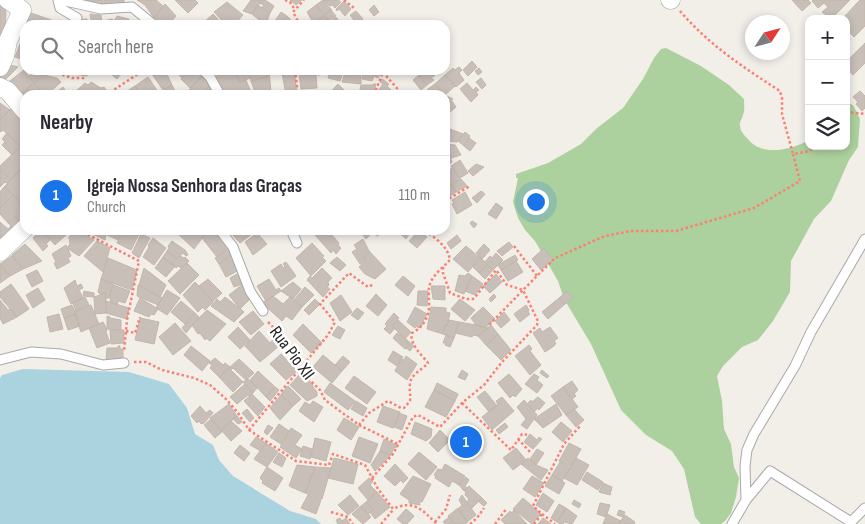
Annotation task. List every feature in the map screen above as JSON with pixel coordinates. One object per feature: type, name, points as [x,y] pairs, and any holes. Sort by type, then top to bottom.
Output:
[{"type":"street","points":[[2,58],[17,3]]},
{"type":"street","points":[[0,87],[8,91],[20,105]]},
{"type":"street","points":[[0,252],[20,233]]},
{"type":"lane","points":[[77,18],[60,8],[59,0],[101,9],[132,7],[148,20]]},
{"type":"lane","points":[[208,75],[217,90]]},
{"type":"lane","name":"Rua Pio XII","points":[[224,235],[233,247],[250,291],[263,311]]},
{"type":"lane","points":[[293,235],[297,244]]},
{"type":"lane","points":[[746,500],[745,466],[747,450],[754,434],[865,239]]},
{"type":"lane","points":[[0,360],[31,352],[60,354],[103,364],[124,363]]},
{"type":"lane","points":[[732,524],[746,500],[770,471],[850,523],[865,508]]},
{"type":"path","points":[[285,0],[290,2],[295,10]]},
{"type":"path","points":[[297,20],[293,12],[304,0]]},
{"type":"path","points":[[344,0],[354,8]]},
{"type":"path","points":[[489,325],[555,258],[605,236],[631,231],[676,231],[754,208],[800,181],[782,114],[780,91],[738,64],[707,38],[670,0]]},
{"type":"path","points":[[63,75],[72,78],[86,78]]},
{"type":"path","points":[[114,90],[136,75]]},
{"type":"path","points":[[296,75],[298,90]]},
{"type":"path","points":[[376,90],[382,75]]},
{"type":"path","points":[[386,75],[399,90]]},
{"type":"path","points":[[850,112],[865,114]]},
{"type":"path","points":[[793,154],[811,150]]},
{"type":"path","points":[[450,198],[470,186]]},
{"type":"path","points":[[88,235],[139,262],[124,339],[124,363],[146,362],[162,370],[194,378],[210,385],[232,405],[249,430],[296,461],[329,465],[333,454],[365,465],[393,509]]},
{"type":"path","points":[[359,425],[369,413],[388,401],[400,408],[404,408],[410,401],[409,383],[413,376],[428,363],[412,342],[411,337],[412,333],[419,329],[426,321],[429,306],[429,286],[450,260],[449,252],[431,235]]},
{"type":"path","points":[[514,246],[537,276]]},
{"type":"path","points":[[372,478],[393,454],[413,417],[418,415],[440,427],[462,403],[484,385],[502,362],[538,325],[538,321],[523,290],[507,285],[496,270],[476,296],[469,300],[450,293],[443,273],[443,267]]},
{"type":"path","points":[[249,430],[328,336],[335,322],[320,304],[349,273],[368,287],[374,284]]},
{"type":"path","name":"Rua Pio XII","points":[[263,311],[269,324],[283,337],[300,370],[320,390],[325,400],[359,425],[398,444]]},
{"type":"path","points":[[126,331],[135,333],[140,317]]},
{"type":"path","points":[[462,403],[511,450],[522,434],[529,434]]},
{"type":"path","points":[[555,524],[533,506],[564,444],[580,425]]},
{"type":"path","points":[[518,439],[531,453]]},
{"type":"path","points":[[381,524],[393,509],[403,504],[417,506],[436,523],[446,509],[450,495]]},
{"type":"path","points":[[470,524],[484,508]]},
{"type":"path","points":[[496,524],[507,508]]},
{"type":"path","points":[[331,512],[348,517],[353,524]]},
{"type":"path","points":[[534,524],[542,514]]},
{"type":"green space","points":[[666,48],[701,66],[729,85],[744,99],[744,111],[740,123],[741,130],[754,145],[761,148],[769,150],[785,149],[805,142],[805,150],[850,150],[850,104],[853,105],[860,119],[858,147],[849,160],[831,201],[814,219],[791,261],[790,292],[773,321],[758,340],[742,347],[723,366],[717,376],[722,401],[724,429],[731,444],[734,467],[739,478],[731,513],[721,524],[701,524],[695,517],[684,469],[672,451],[646,435],[621,410],[591,344],[564,299],[558,281],[535,241],[525,230],[518,218],[513,202],[518,178],[516,178],[516,174],[548,163],[581,144],[596,129],[623,108],[661,49]]},
{"type":"water","points":[[23,369],[129,372],[169,384],[187,408],[195,434],[213,445],[219,460],[233,476],[290,511],[316,519],[321,524],[0,524],[0,378],[2,375]]},
{"type":"building","points":[[0,0],[4,0],[6,14],[5,27],[0,38]]},
{"type":"building","points":[[84,0],[103,0],[103,4],[83,2]]},
{"type":"building","points":[[104,0],[124,0],[124,3],[104,4]]},
{"type":"building","points":[[137,0],[156,0],[163,6],[154,18],[145,5]]},
{"type":"building","points":[[175,0],[195,0],[198,3],[188,13]]},
{"type":"building","points":[[251,0],[262,0],[252,14],[243,11]]},
{"type":"building","points":[[262,0],[274,6],[270,13],[262,7],[264,5],[259,3]]},
{"type":"building","points":[[290,0],[302,0],[296,5]]},
{"type":"building","points":[[323,0],[332,10],[324,15],[316,5]]},
{"type":"building","points":[[324,0],[338,0],[341,2],[335,8]]},
{"type":"building","points":[[792,0],[808,0],[811,3],[802,11]]},
{"type":"building","points":[[850,0],[835,15],[826,15],[822,12],[828,7],[824,3],[818,8],[812,1]]},
{"type":"building","points":[[860,0],[865,0],[865,26],[854,37],[850,33],[850,15],[846,15]]},
{"type":"building","points":[[344,1],[351,9],[345,16],[339,9],[337,11],[336,9]]},
{"type":"building","points":[[227,2],[243,15],[238,20],[221,20],[214,12]]},
{"type":"building","points":[[165,4],[176,16],[172,20],[156,20],[154,18]]},
{"type":"building","points":[[258,5],[270,13],[267,20],[259,20],[252,14]]},
{"type":"building","points":[[316,5],[324,15],[318,20],[312,20],[307,12]]},
{"type":"building","points":[[374,5],[379,12],[374,16],[369,10]]},
{"type":"building","points":[[331,10],[336,16],[327,20],[324,15]]},
{"type":"building","points":[[356,11],[363,19],[354,20],[350,15]]},
{"type":"building","points":[[281,12],[287,16],[283,20],[276,20]]},
{"type":"building","points":[[31,13],[51,20],[28,20]]},
{"type":"building","points":[[90,14],[101,15],[102,20],[91,20]]},
{"type":"building","points":[[213,14],[218,20],[206,20]]},
{"type":"building","points":[[324,15],[328,20],[318,20]]},
{"type":"building","points":[[117,16],[129,19],[128,20],[115,20]]},
{"type":"building","points":[[865,43],[865,63],[853,75],[850,72],[850,58]]},
{"type":"building","points":[[20,44],[20,59],[15,57]]},
{"type":"building","points":[[472,61],[477,67],[468,76],[463,70]]},
{"type":"building","points":[[6,64],[18,67],[5,80],[0,78],[0,74]]},
{"type":"building","points":[[459,67],[462,70],[459,73],[464,80],[456,87],[445,75],[450,75],[450,71],[453,68],[455,70]]},
{"type":"building","points":[[479,68],[482,72],[478,75],[475,71]]},
{"type":"building","points":[[20,73],[20,75],[28,75],[34,83],[26,90],[20,90],[20,95],[17,98],[6,84]]},
{"type":"building","points":[[30,75],[44,75],[34,83],[29,76]]},
{"type":"building","points":[[44,75],[57,78],[61,82],[52,90],[40,90],[34,83]]},
{"type":"building","points":[[112,75],[120,75],[117,79]]},
{"type":"building","points":[[153,75],[167,75],[172,85],[163,90]]},
{"type":"building","points":[[185,75],[203,75],[190,88],[181,79]]},
{"type":"building","points":[[204,75],[212,83],[206,90],[190,89]]},
{"type":"building","points":[[218,75],[236,75],[240,82],[246,80],[250,90],[223,90],[215,77]]},
{"type":"building","points":[[236,75],[249,75],[250,78],[240,82]]},
{"type":"building","points":[[250,75],[267,75],[267,77],[251,81]]},
{"type":"building","points":[[267,75],[269,75],[271,90],[254,90],[251,81],[267,77]]},
{"type":"building","points":[[282,75],[295,75],[296,90],[285,90]]},
{"type":"building","points":[[299,75],[316,75],[317,88],[301,89]]},
{"type":"building","points":[[329,75],[342,75],[340,81],[328,78]]},
{"type":"building","points":[[344,75],[361,75],[361,84],[342,82]]},
{"type":"building","points":[[363,75],[380,75],[378,78],[374,76],[372,81],[362,79]]},
{"type":"building","points":[[419,75],[434,76],[431,78],[434,80],[427,85]]},
{"type":"building","points":[[419,75],[427,85],[421,90],[413,80]]},
{"type":"building","points":[[445,75],[455,86],[450,90],[440,90],[435,84]]},
{"type":"building","points":[[148,77],[157,90],[138,90],[135,86]]},
{"type":"building","points":[[481,78],[486,85],[482,89],[476,82]]},
{"type":"building","points":[[382,79],[389,84],[387,86],[391,90],[379,90],[383,84],[380,82]]},
{"type":"building","points":[[91,82],[101,88],[104,87],[106,90],[77,90],[85,83],[88,85]]},
{"type":"building","points":[[34,83],[40,90],[26,90]]},
{"type":"building","points":[[467,83],[473,90],[476,87],[479,90],[476,92],[478,95],[471,102],[460,89]]},
{"type":"building","points":[[211,84],[216,90],[206,90]]},
{"type":"building","points":[[338,84],[344,90],[333,90]]},
{"type":"building","points":[[376,84],[374,90],[360,90],[361,85]]},
{"type":"building","points":[[435,84],[440,90],[429,90]]},
{"type":"building","points":[[172,85],[174,90],[163,90]]},
{"type":"building","points":[[135,86],[138,90],[129,90]]},
{"type":"building","points":[[860,91],[865,96],[865,108],[862,111],[856,104],[858,102],[853,97]]},
{"type":"building","points":[[450,101],[456,107],[450,112]]},
{"type":"building","points":[[0,103],[10,110],[0,120]]},
{"type":"building","points":[[10,109],[20,120],[20,147],[3,130],[0,131],[0,120]]},
{"type":"building","points":[[450,129],[463,134],[457,142],[450,141]]},
{"type":"building","points":[[465,132],[470,136],[464,146],[458,141]]},
{"type":"building","points":[[7,133],[20,147],[12,155],[2,145],[5,142],[2,139]]},
{"type":"building","points":[[469,138],[476,143],[470,151],[464,146]]},
{"type":"building","points":[[450,144],[455,145],[461,155],[451,158]]},
{"type":"building","points":[[20,147],[20,170],[11,180],[0,169],[0,166]]},
{"type":"building","points":[[460,160],[468,173],[460,178],[451,166]]},
{"type":"building","points":[[476,164],[484,167],[473,176],[468,171]]},
{"type":"building","points":[[452,168],[460,179],[450,185],[450,169]]},
{"type":"building","points":[[0,169],[11,180],[7,183],[5,182],[0,187]]},
{"type":"building","points":[[19,171],[20,172],[20,201],[4,187]]},
{"type":"building","points":[[461,179],[467,186],[456,192],[452,185]]},
{"type":"building","points":[[452,185],[456,192],[450,196],[450,186]]},
{"type":"building","points":[[4,187],[13,195],[0,208],[0,192]]},
{"type":"building","points":[[481,191],[485,194],[477,203],[472,198]]},
{"type":"building","points":[[465,192],[472,205],[457,214],[452,200]]},
{"type":"building","points":[[13,195],[20,201],[20,211],[8,223],[0,214],[0,208]]},
{"type":"building","points":[[496,203],[503,208],[496,219],[488,214]]},
{"type":"building","points":[[20,211],[20,222],[15,216]]},
{"type":"building","points":[[15,216],[20,222],[18,233],[8,223]]},
{"type":"building","points":[[472,221],[477,224],[474,228],[470,223]]},
{"type":"building","points":[[0,222],[8,229],[11,226],[17,234],[6,244],[0,237]]},
{"type":"building","points":[[36,235],[47,235],[51,239],[43,251],[33,238]]},
{"type":"building","points":[[46,235],[66,235],[55,245]]},
{"type":"building","points":[[71,235],[86,235],[94,240],[79,256],[67,248],[70,244],[69,237]]},
{"type":"building","points":[[95,235],[106,235],[105,240]]},
{"type":"building","points":[[107,235],[120,235],[118,240]]},
{"type":"building","points":[[121,235],[138,235],[131,250],[117,243]]},
{"type":"building","points":[[141,235],[150,238],[139,258],[132,253]]},
{"type":"building","points":[[179,235],[204,235],[194,249]]},
{"type":"building","points":[[204,235],[220,235],[230,247],[217,257],[202,238]]},
{"type":"building","points":[[233,235],[250,235],[240,243]]},
{"type":"building","points":[[254,235],[259,235],[267,244],[253,255],[245,242]]},
{"type":"building","points":[[315,235],[332,235],[341,248],[336,254],[333,250],[331,253]]},
{"type":"building","points":[[414,235],[425,235],[427,237],[417,248],[409,241]]},
{"type":"building","points":[[457,235],[461,241],[451,249],[447,243]]},
{"type":"building","points":[[153,238],[166,248],[154,265],[143,257]]},
{"type":"building","points":[[363,239],[369,251],[363,257],[366,259],[360,264],[352,252],[357,249],[354,245]]},
{"type":"building","points":[[97,241],[110,248],[103,272],[84,256]]},
{"type":"building","points":[[172,241],[185,250],[188,255],[186,256],[183,253],[177,259],[167,251]]},
{"type":"building","points":[[509,242],[513,247],[502,256],[497,251]]},
{"type":"building","points":[[312,243],[326,261],[311,276],[296,258]]},
{"type":"building","points":[[25,244],[42,261],[23,269],[12,255]]},
{"type":"building","points":[[484,244],[490,250],[482,259],[476,253]]},
{"type":"building","points":[[66,245],[71,256],[68,258],[70,262],[57,269],[52,254]]},
{"type":"building","points":[[466,246],[480,258],[468,272],[453,259]]},
{"type":"building","points":[[230,247],[233,253],[219,264],[215,258]]},
{"type":"building","points":[[544,248],[553,260],[541,270],[532,259]]},
{"type":"building","points":[[167,251],[177,259],[180,256],[185,257],[189,261],[181,268],[178,266],[176,268],[163,257]]},
{"type":"building","points":[[369,251],[386,269],[375,279],[365,274],[359,267],[366,259],[363,257]]},
{"type":"building","points":[[233,253],[241,269],[226,277],[219,264]]},
{"type":"building","points":[[496,253],[503,260],[493,270],[485,262]]},
{"type":"building","points":[[515,255],[518,260],[501,270],[498,265]]},
{"type":"building","points":[[12,256],[23,269],[10,276],[0,264]]},
{"type":"building","points":[[163,257],[175,266],[166,277],[155,268]]},
{"type":"building","points":[[337,257],[346,265],[340,271],[330,263]]},
{"type":"building","points":[[108,258],[137,270],[132,290],[101,279]]},
{"type":"building","points":[[481,258],[488,265],[479,273],[473,267]]},
{"type":"building","points":[[516,261],[523,272],[508,281],[501,270]]},
{"type":"building","points":[[286,262],[296,276],[281,287],[271,271],[281,264],[283,268],[285,266],[283,264]]},
{"type":"building","points":[[187,263],[199,275],[180,294],[168,281]]},
{"type":"building","points":[[0,264],[10,276],[0,283]]},
{"type":"building","points":[[488,265],[493,270],[485,279],[479,273]]},
{"type":"building","points":[[144,268],[166,285],[160,297],[139,285]]},
{"type":"building","points":[[322,268],[332,278],[328,282],[329,285],[327,287],[330,289],[323,297],[307,280],[310,276],[312,278]]},
{"type":"building","points":[[37,270],[43,281],[32,287],[26,275]]},
{"type":"building","points":[[468,273],[472,276],[464,294],[455,291],[459,275],[465,276]]},
{"type":"building","points":[[237,274],[242,284],[234,287],[230,278]]},
{"type":"building","points":[[496,274],[502,282],[490,293],[483,286]]},
{"type":"building","points":[[403,276],[415,286],[408,296],[395,285]]},
{"type":"building","points":[[472,276],[483,284],[475,295],[465,291]]},
{"type":"building","points":[[101,279],[113,284],[109,298],[105,298],[106,293],[100,294],[98,292]]},
{"type":"building","points":[[208,279],[222,293],[213,301],[199,286]]},
{"type":"building","points":[[269,279],[276,290],[279,288],[281,291],[266,301],[257,286]]},
{"type":"building","points":[[75,280],[77,286],[81,284],[83,288],[79,290],[83,298],[71,304],[64,288]]},
{"type":"building","points":[[195,282],[213,302],[205,310],[203,307],[198,312],[183,295]]},
{"type":"building","points":[[293,282],[301,289],[293,299],[281,291]]},
{"type":"building","points":[[11,284],[29,309],[17,317],[0,297],[0,292]]},
{"type":"building","points":[[243,284],[252,297],[240,309],[229,295]]},
{"type":"building","points":[[113,285],[130,291],[125,303],[118,301],[117,305],[110,302],[111,298],[109,298]]},
{"type":"building","points":[[138,285],[162,298],[158,305],[137,296]]},
{"type":"building","points":[[431,286],[445,286],[445,300],[433,299]]},
{"type":"building","points":[[305,287],[314,295],[302,307],[294,300]]},
{"type":"building","points":[[38,288],[45,300],[33,308],[26,295]]},
{"type":"building","points":[[167,290],[180,298],[167,315],[156,308]]},
{"type":"building","points":[[84,291],[94,293],[94,297],[83,296]]},
{"type":"building","points":[[418,291],[428,291],[427,306],[417,305]]},
{"type":"building","points":[[567,291],[573,298],[565,304],[559,298]]},
{"type":"building","points":[[106,293],[106,313],[95,314],[94,297]]},
{"type":"building","points":[[376,294],[387,305],[378,316],[366,306]]},
{"type":"building","points":[[494,294],[496,297],[491,302],[489,299]]},
{"type":"building","points":[[341,295],[352,312],[340,321],[330,303]]},
{"type":"building","points":[[273,296],[283,304],[290,297],[302,307],[292,320],[286,316],[282,321],[262,303]]},
{"type":"building","points":[[85,297],[89,305],[76,311],[73,303]]},
{"type":"building","points":[[225,297],[244,312],[234,322],[211,306],[217,299],[220,302]]},
{"type":"building","points":[[140,298],[158,309],[154,315],[151,314],[149,317],[134,311]]},
{"type":"building","points":[[559,298],[565,304],[548,319],[542,312]]},
{"type":"building","points":[[315,299],[320,304],[309,315],[304,310]]},
{"type":"building","points":[[460,299],[475,310],[465,321],[451,309]]},
{"type":"building","points":[[0,300],[17,317],[3,324],[0,318]]},
{"type":"building","points":[[106,301],[129,308],[127,319],[106,313]]},
{"type":"building","points":[[181,301],[195,313],[185,324],[171,312]]},
{"type":"building","points":[[72,305],[76,314],[64,318],[61,309]]},
{"type":"building","points":[[91,305],[99,324],[81,332],[74,312]]},
{"type":"building","points":[[526,305],[530,314],[520,322],[514,314]]},
{"type":"building","points":[[415,307],[427,314],[422,323],[424,323],[419,328],[416,326],[415,328],[407,322]]},
{"type":"building","points":[[431,307],[446,308],[446,312],[450,313],[443,334],[427,329]]},
{"type":"building","points":[[483,307],[495,319],[485,328],[476,325],[471,318]]},
{"type":"building","points":[[357,308],[364,313],[358,320],[351,315]]},
{"type":"building","points":[[207,310],[226,324],[210,341],[206,338],[205,340],[200,333],[198,334],[192,325]]},
{"type":"building","points":[[253,311],[264,324],[251,335],[239,322]]},
{"type":"building","points":[[504,312],[510,320],[501,328],[495,321]]},
{"type":"building","points":[[195,313],[199,317],[186,333],[182,328]]},
{"type":"building","points":[[394,313],[399,318],[392,326],[395,328],[390,334],[384,329],[387,326],[385,324]]},
{"type":"building","points":[[59,314],[63,329],[50,332],[47,317]]},
{"type":"building","points":[[76,314],[80,326],[68,330],[64,318]]},
{"type":"building","points":[[107,316],[121,320],[121,330],[107,329]]},
{"type":"building","points":[[140,318],[159,322],[154,344],[135,340]]},
{"type":"building","points":[[398,320],[411,332],[405,339],[392,326]]},
{"type":"building","points":[[449,320],[459,322],[454,338],[443,334],[445,325],[447,326]]},
{"type":"building","points":[[103,322],[107,329],[106,332],[110,343],[97,348],[89,328]]},
{"type":"building","points":[[459,322],[488,328],[478,336],[473,335],[472,337],[455,333]]},
{"type":"building","points":[[175,323],[191,341],[173,355],[159,337]]},
{"type":"building","points":[[303,324],[322,343],[311,353],[293,335]]},
{"type":"building","points":[[491,325],[498,334],[486,345],[478,336]]},
{"type":"building","points":[[338,326],[345,330],[340,339],[332,335]]},
{"type":"building","points":[[238,327],[250,340],[240,349],[228,337]]},
{"type":"building","points":[[550,327],[558,338],[554,341],[556,343],[554,346],[545,352],[533,333],[540,328],[542,332]]},
{"type":"building","points":[[110,330],[124,330],[124,343],[111,344]]},
{"type":"building","points":[[259,331],[270,343],[276,336],[279,346],[260,362],[245,346]]},
{"type":"building","points":[[397,333],[407,340],[406,342],[409,345],[405,349],[393,338]]},
{"type":"building","points":[[498,334],[511,350],[501,360],[486,345]]},
{"type":"building","points":[[446,335],[454,338],[450,347],[443,343]]},
{"type":"building","points":[[407,340],[414,346],[410,351],[406,348],[409,345],[406,342]]},
{"type":"building","points":[[529,345],[532,349],[530,351],[541,365],[530,375],[515,356]]},
{"type":"building","points":[[120,346],[120,349],[123,349],[123,360],[106,360],[107,348],[118,348]]},
{"type":"building","points":[[191,346],[210,361],[202,371],[184,355]]},
{"type":"building","points":[[393,351],[403,357],[397,366],[388,360]]},
{"type":"building","points":[[281,354],[297,371],[286,380],[270,364]]},
{"type":"building","points":[[323,355],[342,371],[332,383],[313,367]]},
{"type":"building","points":[[343,356],[350,362],[342,371],[335,365]]},
{"type":"building","points":[[406,356],[417,364],[407,380],[395,371],[401,359],[404,360]]},
{"type":"building","points":[[215,358],[223,365],[225,363],[230,367],[219,377],[210,368],[212,365],[209,363]]},
{"type":"building","points":[[239,359],[254,373],[246,380],[233,368],[230,370],[229,368]]},
{"type":"building","points":[[229,368],[243,382],[233,392],[219,377]]},
{"type":"building","points":[[462,370],[468,374],[465,380],[458,377]]},
{"type":"building","points":[[542,370],[549,376],[547,378],[540,373]]},
{"type":"building","points":[[258,371],[275,387],[266,397],[250,380]]},
{"type":"building","points":[[301,373],[312,383],[317,392],[317,396],[307,401],[290,385]]},
{"type":"building","points":[[509,374],[522,389],[515,397],[513,395],[510,398],[498,383]]},
{"type":"building","points":[[534,374],[539,377],[537,380],[543,385],[537,393],[525,384]]},
{"type":"building","points":[[354,376],[376,392],[367,404],[345,388]]},
{"type":"building","points":[[248,379],[257,388],[253,393],[243,382]]},
{"type":"building","points":[[572,381],[578,390],[574,394],[576,396],[572,399],[563,387]]},
{"type":"building","points":[[330,383],[355,401],[348,410],[324,392]]},
{"type":"building","points":[[437,383],[458,394],[455,401],[434,390]]},
{"type":"building","points":[[245,384],[253,393],[237,404],[230,397]]},
{"type":"building","points":[[288,386],[301,399],[293,406],[281,394]]},
{"type":"building","points":[[275,387],[279,390],[270,401],[266,397]]},
{"type":"building","points":[[563,387],[578,407],[566,415],[551,396]]},
{"type":"building","points":[[434,390],[455,401],[446,417],[425,407]]},
{"type":"building","points":[[485,391],[497,406],[489,412],[477,397]]},
{"type":"building","points":[[252,394],[265,407],[258,416],[244,401]]},
{"type":"building","points":[[281,395],[293,406],[280,420],[270,408]]},
{"type":"building","points":[[502,397],[514,411],[492,430],[482,417],[498,404],[496,401]]},
{"type":"building","points":[[538,397],[545,403],[539,410],[538,408],[534,412],[527,404]]},
{"type":"building","points":[[524,400],[537,415],[527,429],[521,425],[526,419],[517,407]]},
{"type":"building","points":[[313,401],[323,407],[314,422],[299,411],[305,402],[310,405]]},
{"type":"building","points":[[356,401],[367,408],[363,416],[351,409]]},
{"type":"building","points":[[229,404],[237,416],[221,430],[210,418]]},
{"type":"building","points":[[556,404],[562,415],[543,428],[534,419]]},
{"type":"building","points":[[200,406],[206,413],[210,410],[213,413],[203,424],[199,421],[197,423],[191,416]]},
{"type":"building","points":[[383,406],[400,412],[393,428],[377,422]]},
{"type":"building","points":[[247,409],[254,418],[250,422],[242,413]]},
{"type":"building","points":[[574,409],[584,420],[576,427],[566,415]]},
{"type":"building","points":[[399,413],[407,416],[402,430],[394,427]]},
{"type":"building","points":[[237,416],[242,422],[238,424],[233,419]]},
{"type":"building","points":[[344,418],[359,427],[351,440],[337,430]]},
{"type":"building","points":[[211,419],[222,432],[215,438],[204,425]]},
{"type":"building","points":[[231,421],[242,431],[231,441],[221,430]]},
{"type":"building","points":[[415,422],[432,429],[431,437],[426,441],[411,434]]},
{"type":"building","points":[[561,422],[572,431],[563,442],[552,432]]},
{"type":"building","points":[[505,423],[508,427],[499,434],[496,430]]},
{"type":"building","points":[[279,424],[289,431],[281,444],[270,437]]},
{"type":"building","points":[[268,425],[273,428],[267,435],[264,432]]},
{"type":"building","points":[[291,428],[302,435],[295,445],[302,449],[296,458],[280,447]]},
{"type":"building","points":[[464,429],[479,444],[469,455],[454,440]]},
{"type":"building","points":[[440,430],[450,440],[438,452],[429,443]]},
{"type":"building","points":[[530,434],[537,440],[539,437],[542,439],[533,449],[524,442]]},
{"type":"building","points":[[256,437],[266,443],[261,451],[250,445]]},
{"type":"building","points":[[359,437],[378,444],[370,463],[352,456]]},
{"type":"building","points":[[315,438],[331,442],[326,461],[311,457]]},
{"type":"building","points":[[384,439],[397,445],[396,448],[394,447],[391,455],[380,451]]},
{"type":"building","points":[[266,443],[278,452],[267,467],[254,459]]},
{"type":"building","points":[[569,443],[581,449],[571,467],[559,461]]},
{"type":"building","points":[[240,445],[250,453],[244,461],[234,453]]},
{"type":"building","points":[[303,446],[312,449],[310,459],[300,456]]},
{"type":"building","points":[[516,448],[526,460],[513,470],[503,458]]},
{"type":"building","points":[[537,449],[544,453],[536,465],[530,459]]},
{"type":"building","points":[[380,451],[391,455],[375,471],[371,465]]},
{"type":"building","points":[[419,452],[437,467],[426,480],[408,464]]},
{"type":"building","points":[[279,453],[286,458],[282,467],[273,462]]},
{"type":"building","points":[[334,458],[358,464],[353,484],[328,478]]},
{"type":"building","points":[[528,458],[536,465],[548,470],[541,480],[521,464]]},
{"type":"building","points":[[576,458],[589,465],[577,485],[564,478]]},
{"type":"building","points":[[560,462],[570,468],[562,481],[552,475]]},
{"type":"building","points":[[395,464],[408,478],[403,483],[401,480],[395,486],[384,476]]},
{"type":"building","points":[[445,464],[465,476],[459,485],[452,481],[449,487],[435,478],[436,476],[434,475],[438,469],[442,470]]},
{"type":"building","points":[[297,465],[315,467],[305,493],[289,486]]},
{"type":"building","points":[[267,467],[283,478],[275,491],[262,483],[263,481],[260,478]]},
{"type":"building","points":[[315,467],[331,468],[322,499],[305,493]]},
{"type":"building","points":[[587,472],[603,482],[598,490],[582,480]]},
{"type":"building","points":[[552,475],[565,483],[559,494],[545,486]]},
{"type":"building","points":[[413,476],[431,484],[422,502],[419,502],[420,505],[409,503],[409,500],[400,494]]},
{"type":"building","points":[[532,476],[544,483],[535,497],[523,489]]},
{"type":"building","points":[[466,477],[469,480],[464,491],[459,485]]},
{"type":"building","points":[[369,478],[373,481],[370,485],[377,492],[368,500],[358,488]]},
{"type":"building","points":[[603,483],[612,487],[610,495],[599,492]]},
{"type":"building","points":[[469,486],[482,498],[472,508],[467,502],[469,499],[465,495],[466,491],[464,491]]},
{"type":"building","points":[[377,492],[390,507],[375,519],[370,512],[373,510],[366,502]]},
{"type":"building","points":[[543,493],[554,501],[547,512],[536,505]]},
{"type":"building","points":[[308,495],[321,500],[316,514],[301,508]]},
{"type":"building","points":[[350,495],[359,506],[348,515],[338,505]]},
{"type":"building","points":[[462,495],[476,515],[467,522],[458,509],[462,505],[459,500]]},
{"type":"building","points":[[482,498],[487,503],[484,506],[479,502]]},
{"type":"building","points":[[523,498],[541,514],[532,524],[513,509]]},
{"type":"building","points":[[574,500],[581,504],[579,508],[572,504]]},
{"type":"building","points":[[366,502],[373,510],[368,514],[361,506]]},
{"type":"building","points":[[600,503],[610,505],[606,517],[597,514]]},
{"type":"building","points":[[559,504],[566,508],[557,522],[551,518]]},
{"type":"building","points":[[361,506],[371,517],[363,524],[352,514]]},
{"type":"building","points":[[458,508],[468,522],[465,524],[455,524],[448,516]]},
{"type":"building","points":[[566,508],[577,516],[572,524],[564,522],[560,524],[557,522]]},
{"type":"building","points":[[406,509],[414,516],[407,524],[403,524],[397,519]]},
{"type":"building","points":[[514,510],[527,524],[505,524],[501,520],[510,511],[512,513]]},
{"type":"building","points":[[619,510],[625,512],[623,517],[617,515]]},
{"type":"building","points":[[607,514],[621,521],[620,524],[603,524]]},
{"type":"building","points":[[625,515],[635,522],[634,524],[619,523]]},
{"type":"building","points":[[449,517],[455,524],[445,524],[443,522]]},
{"type":"building","points":[[340,518],[342,521],[346,518],[350,524],[338,524],[336,520]]},
{"type":"building","points":[[543,518],[551,524],[538,524]]},
{"type":"place","name":"Igreja Nossa Senhora das Graças","points":[[466,442]]}]
